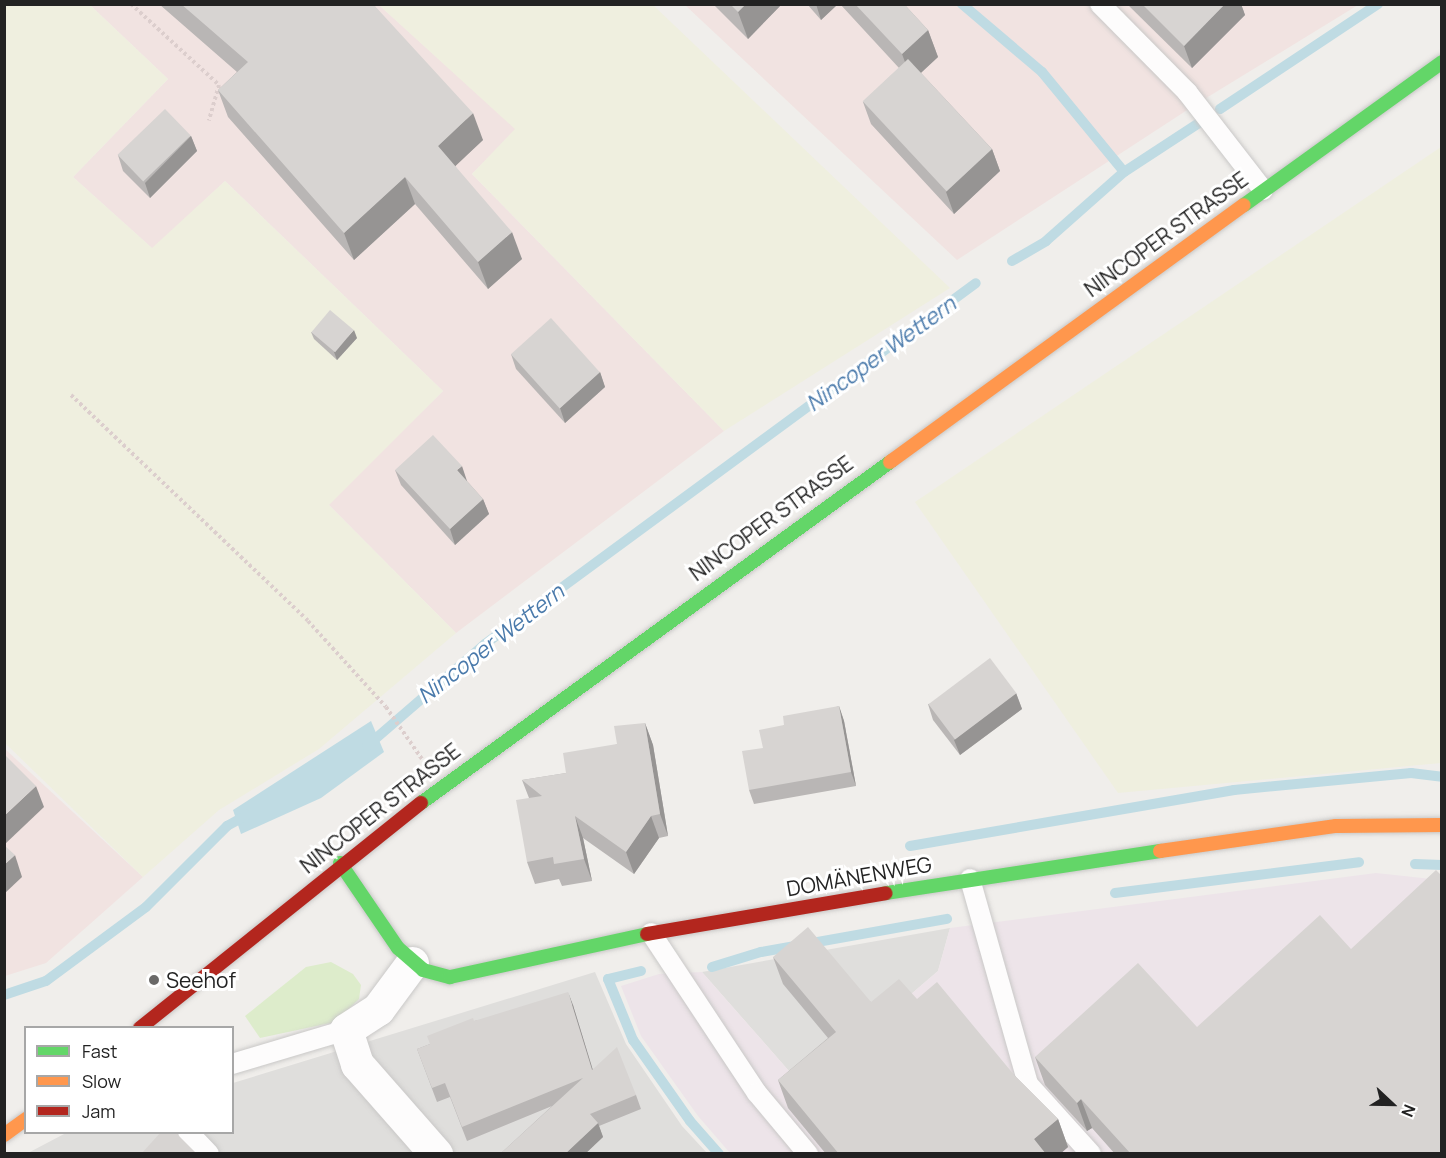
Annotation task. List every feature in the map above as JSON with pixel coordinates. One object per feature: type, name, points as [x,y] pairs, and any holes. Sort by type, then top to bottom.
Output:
[{"type":"main road","name":"NINCOPER STRASSE","points":[[142,1026],[340,863],[658,626],[1442,62]]},
{"type":"main road","name":"DOMÄNENWEG","points":[[340,863],[412,963],[436,975],[450,977],[651,933],[970,879],[1336,826],[1442,825]]},
{"type":"main road","points":[[4,1135],[24,1120]]},
{"type":"street","points":[[412,963],[378,1009],[346,1030],[357,1064],[436,1154]]},
{"type":"lane","points":[[1100,4],[1187,92],[1263,190]]},
{"type":"lane","points":[[970,879],[1028,1084],[1091,1154]]},
{"type":"lane","points":[[651,933],[756,1093],[808,1154]]},
{"type":"lane","points":[[234,1063],[346,1030]]},
{"type":"lane","points":[[190,1134],[209,1154]]},
{"type":"path","points":[[131,4],[219,85],[209,122]]},
{"type":"path","points":[[71,395],[308,621],[410,737]]},
{"type":"shaded area","points":[[90,5],[379,5],[516,129],[472,174],[724,431],[456,633],[328,504],[443,391],[225,181],[153,249],[73,177],[168,79]]},
{"type":"shaded area","points":[[685,5],[1358,5],[1198,103],[957,260]]},
{"type":"shaded area","points":[[4,748],[143,877],[46,963],[5,976]]},
{"type":"shaded area","points":[[1376,873],[1441,880],[1441,1153],[730,1153],[698,1116],[641,1036],[621,986],[659,974],[702,972],[803,1087],[938,971],[950,928]]},
{"type":"shaded area","points":[[950,928],[938,971],[803,1087],[702,972]]},
{"type":"shaded area","points":[[595,972],[626,1044],[682,1126],[707,1153],[26,1154],[64,1134],[234,1134],[234,1083]]},
{"type":"green space","points":[[4,5],[90,5],[168,79],[73,177],[152,248],[225,181],[443,391],[329,505],[456,633],[319,749],[219,810],[143,877],[5,743]]},
{"type":"green space","points":[[379,5],[653,5],[950,288],[724,431],[472,174],[515,129]]},
{"type":"green space","points":[[1441,147],[1441,763],[1118,793],[915,502]]},
{"type":"green space","points":[[331,962],[353,974],[361,985],[359,999],[335,1022],[260,1038],[245,1016],[306,967]]},
{"type":"water","points":[[371,721],[384,752],[321,798],[241,834],[233,810]]},
{"type":"building","points":[[181,4],[373,4],[473,113],[438,146],[512,232],[478,262],[405,177],[344,233],[218,90],[248,62]]},
{"type":"building","points":[[730,4],[746,4],[738,12]]},
{"type":"building","points":[[855,4],[904,4],[928,30],[902,54]]},
{"type":"building","points":[[1142,4],[1225,4],[1184,46]]},
{"type":"building","points":[[908,59],[992,149],[947,191],[863,101]]},
{"type":"building","points":[[165,109],[191,136],[143,181],[118,155]]},
{"type":"building","points":[[330,310],[354,330],[335,352],[311,332]]},
{"type":"building","points":[[551,318],[600,372],[560,408],[511,354]]},
{"type":"building","points":[[433,435],[462,466],[457,470],[483,499],[450,529],[395,470]]},
{"type":"building","points":[[990,658],[1016,693],[955,739],[929,704]]},
{"type":"building","points":[[839,706],[851,772],[749,790],[742,751],[763,748],[759,730],[784,725],[783,716]]},
{"type":"building","points":[[645,723],[660,814],[651,816],[626,852],[575,816],[584,859],[554,864],[553,857],[527,862],[516,800],[542,796],[522,780],[566,773],[563,753],[617,744],[614,726]]},
{"type":"building","points":[[4,754],[36,786],[4,816]]},
{"type":"building","points":[[4,845],[15,855],[4,865]]},
{"type":"building","points":[[1436,870],[1442,876],[1442,1154],[1131,1154],[1081,1099],[1077,1103],[1035,1057],[1138,963],[1197,1027],[1320,915],[1351,949]]},
{"type":"building","points":[[808,927],[871,1002],[899,979],[917,999],[937,982],[1015,1076],[1058,1119],[1034,1139],[1046,1154],[839,1154],[778,1080],[836,1032],[773,957]]},
{"type":"building","points":[[568,992],[592,1070],[617,1047],[636,1095],[590,1114],[598,1123],[565,1154],[500,1154],[583,1078],[462,1127],[445,1083],[432,1088],[417,1049],[430,1044],[427,1036],[473,1018],[474,1021]]},
{"type":"building","points":[[159,1134],[177,1134],[197,1154],[141,1154]]},
{"type":"waterway","points":[[962,4],[1042,72],[1124,172]]},
{"type":"waterway","name":"Nincoper Wettern","points":[[1220,109],[1378,4]]},
{"type":"waterway","name":"Nincoper Wettern","points":[[1012,261],[1046,241],[1124,172],[1199,123]]},
{"type":"waterway","name":"Nincoper Wettern","points":[[367,746],[485,644],[976,283]]},
{"type":"waterway","points":[[910,846],[1234,790],[1411,773],[1442,777]]},
{"type":"waterway","name":"Nincoper Wettern","points":[[4,995],[46,981],[146,907],[227,826],[247,815]]},
{"type":"waterway","points":[[1115,893],[1359,862]]},
{"type":"waterway","points":[[1415,864],[1442,865]]},
{"type":"waterway","points":[[712,967],[761,952],[947,919]]},
{"type":"waterway","points":[[641,971],[608,979],[633,1040],[690,1121],[719,1154]]},
{"type":"traffic: fast","points":[[1244,205],[1442,62]]},
{"type":"traffic: fast","points":[[421,803],[890,462]]},
{"type":"traffic: fast","points":[[886,893],[1160,851]]},
{"type":"traffic: fast","points":[[340,863],[398,948],[423,970],[450,977],[647,934]]},
{"type":"traffic: slow","points":[[890,462],[1244,205]]},
{"type":"traffic: slow","points":[[1160,851],[1336,826],[1442,825]]},
{"type":"traffic: slow","points":[[4,1135],[24,1120]]},
{"type":"traffic: jam","points":[[142,1026],[421,803]]},
{"type":"traffic: jam","points":[[647,934],[886,893]]},
{"type":"place","name":"Seehof","points":[[154,980]]}]
